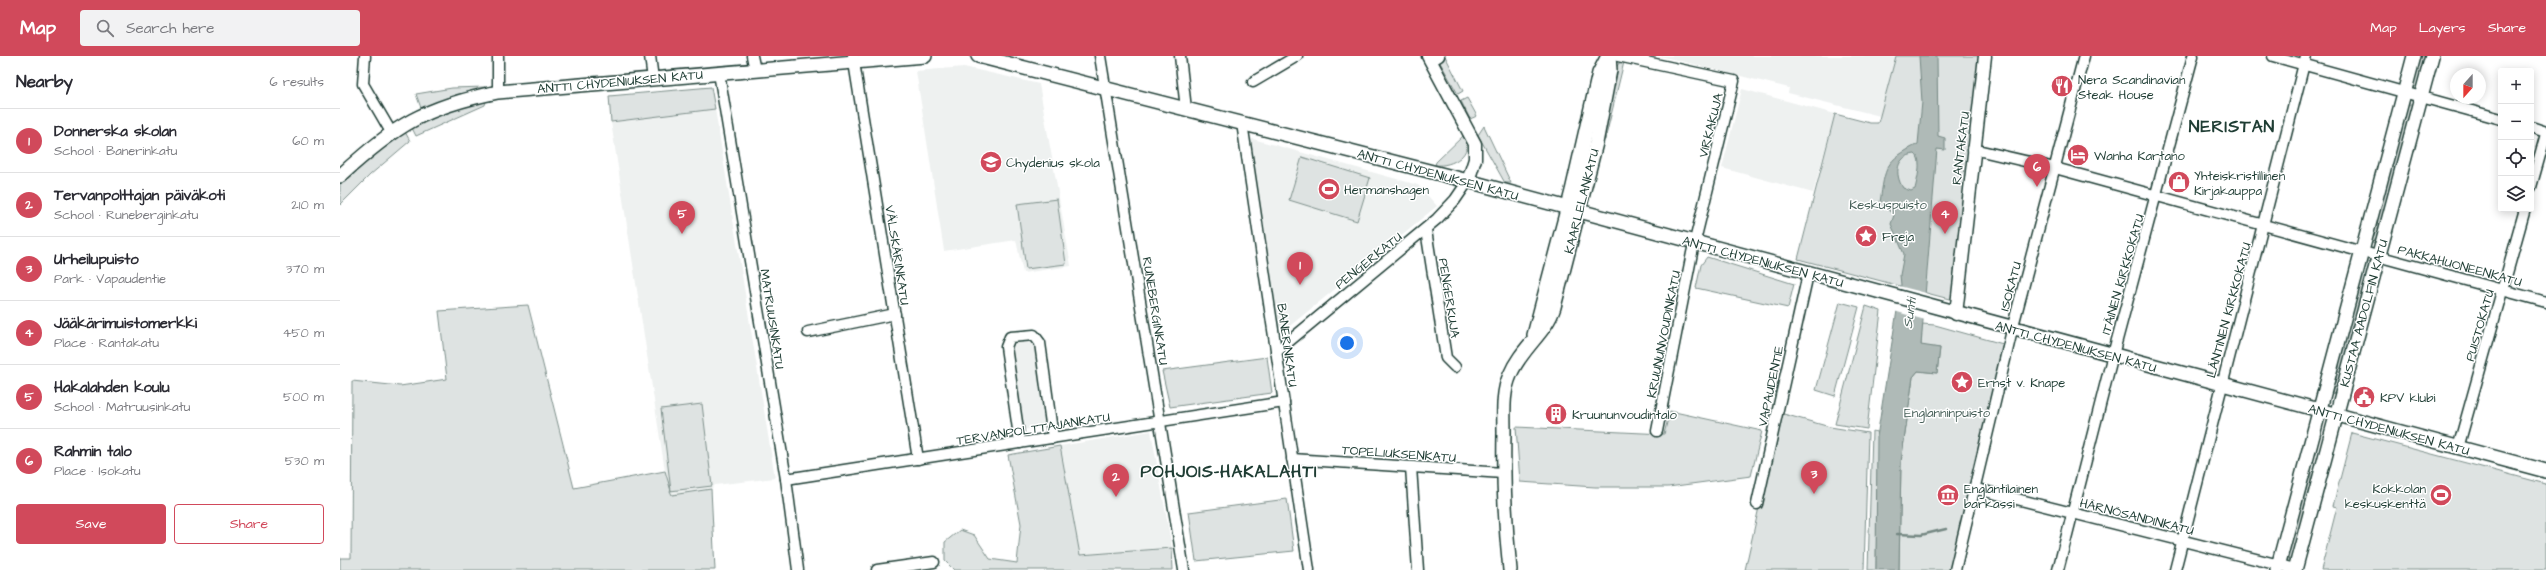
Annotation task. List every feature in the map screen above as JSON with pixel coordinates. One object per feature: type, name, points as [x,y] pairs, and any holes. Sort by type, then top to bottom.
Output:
[{"type":"main road","name":"ANTTI CHYDENIUKSEN KATU","points":[[340,176],[391,132],[419,115],[441,107],[498,92],[755,70],[854,59],[925,56]]},
{"type":"main road","name":"ANTTI CHYDENIUKSEN KATU","points":[[978,56],[1468,181],[1896,298],[2546,471]]},
{"type":"main road","name":"KAARLELANKATU","points":[[1510,570],[1504,473],[1504,400],[1507,383],[1513,368],[1532,339],[1551,317],[1573,210],[1610,70],[1608,56]]},
{"type":"main road","name":"KUSTAA AADOLFIN KATU","points":[[2278,567],[2360,251],[2414,56]]},
{"type":"main road","name":"KUSTAA AADOLFIN KATU","points":[[2295,570],[2335,415],[2432,56]]},
{"type":"street","points":[[365,56],[363,84],[391,132]]},
{"type":"street","points":[[498,56],[498,92]]},
{"type":"street","points":[[650,56],[653,79]]},
{"type":"street","points":[[752,56],[755,70]]},
{"type":"street","name":"RUNEBERGINKATU","points":[[1100,56],[1107,89],[1184,570]]},
{"type":"street","points":[[1180,56],[1186,109]]},
{"type":"street","points":[[1253,82],[1297,56]]},
{"type":"street","name":"VIRKAKUJA","points":[[1618,56],[1734,81],[1695,243]]},
{"type":"street","name":"RANTAKATU","points":[[1956,314],[1985,56]]},
{"type":"street","name":"ISOKATU","points":[[1955,570],[1973,488],[2012,329],[2084,56]]},
{"type":"street","name":"ITÄINEN KIRKKOKATU","points":[[2058,570],[2113,355],[2194,56]]},
{"type":"street","points":[[2273,56],[2304,60],[2404,93],[2498,118]]},
{"type":"street","points":[[1433,58],[1475,144],[1475,159],[1468,181]]},
{"type":"street","name":"VÄLSKÄRINKATU","points":[[854,59],[918,459]]},
{"type":"street","name":"LÄNTINEN KIRKKOKATU","points":[[2175,570],[2304,60]]},
{"type":"street","name":"MATRUUSINKATU","points":[[719,73],[786,479],[798,570]]},
{"type":"street","name":"BANERINKATU","points":[[1242,123],[1309,570]]},
{"type":"street","points":[[2534,129],[2546,133],[2534,176]]},
{"type":"street","name":"PAKKAHUONEENKATU","points":[[1974,149],[2055,168],[2546,302]]},
{"type":"street","name":"PENGERKATU","points":[[1276,352],[1426,230],[1455,200],[1468,181]]},
{"type":"street","name":"PUISTOKATU","points":[[2458,448],[2524,212]]},
{"type":"street","name":"PENGERKUJA","points":[[1426,230],[1446,358],[1456,367]]},
{"type":"street","name":"KRUUNUNVOUDINKATU","points":[[1657,431],[1695,243]]},
{"type":"street","name":"VAPAUDENTIE","points":[[1757,504],[1808,274]]},
{"type":"street","points":[[808,332],[894,314]]},
{"type":"street","points":[[1020,443],[1006,347],[1010,337],[1021,334],[1034,335],[1040,342],[1053,438]]},
{"type":"street","name":"TERVANPOLTTAJANKATU","points":[[786,479],[1284,402]]},
{"type":"street","name":"TOPELIUKSENKATU","points":[[1292,459],[1504,473]]},
{"type":"street","points":[[1410,467],[1418,570]]},
{"type":"street","name":"HÄRNÖSANDINKATU","points":[[1973,488],[2182,540],[2278,567],[2295,570]]},
{"type":"street","points":[[877,570],[934,562]]},
{"type":"shaded area","points":[[1660,56],[1896,56],[1880,116],[1788,93],[1789,88]]},
{"type":"shaded area","name":"Chydenius skola","points":[[964,67],[1039,84],[1071,266],[1023,273],[1016,240],[944,251],[916,71]]},
{"type":"shaded area","points":[[1742,89],[1835,114],[1813,193],[1722,168]]},
{"type":"shaded area","points":[[715,109],[775,478],[715,485],[711,489],[671,495],[665,471],[611,122]]},
{"type":"shaded area","points":[[1246,137],[1418,185],[1437,206],[1275,338]]},
{"type":"shaded area","points":[[1031,340],[1037,344],[1049,426],[1022,430],[1011,350],[1017,342]]},
{"type":"shaded area","points":[[1151,431],[1172,548],[1080,555],[1060,446]]},
{"type":"green space","points":[[1445,56],[1463,91],[1458,94],[1438,59]]},
{"type":"green space","name":"Keskuspuisto","points":[[1896,56],[1981,56],[1953,300],[1798,259],[1835,114],[1870,123],[1878,123]]},
{"type":"green space","points":[[2419,56],[2427,56],[2418,88],[2411,86]]},
{"type":"green space","points":[[1624,62],[1605,140],[1600,140],[1616,68],[1619,63]]},
{"type":"green space","points":[[485,87],[421,108],[416,94],[452,88]]},
{"type":"green space","points":[[711,87],[715,109],[611,122],[609,96]]},
{"type":"green space","points":[[1467,98],[1477,116],[1470,119],[1461,101]]},
{"type":"green space","points":[[486,101],[485,105],[416,136],[411,126],[463,107]]},
{"type":"green space","points":[[2406,103],[2415,105],[2376,244],[2368,242]]},
{"type":"green space","points":[[1484,126],[1511,183],[1505,183],[1478,135]]},
{"type":"green space","points":[[404,130],[410,141],[370,175],[340,205],[340,183]]},
{"type":"green space","points":[[1464,135],[1467,142],[1466,148],[1460,158],[1448,164],[1435,165],[1436,162]]},
{"type":"green space","name":"Hermanshagen","points":[[1302,157],[1370,178],[1357,221],[1289,200]]},
{"type":"green space","points":[[1057,199],[1066,264],[1026,269],[1017,204]]},
{"type":"green space","points":[[1707,257],[1794,284],[1788,308],[1696,288],[1701,265]]},
{"type":"green space","points":[[2363,261],[2371,263],[2336,394],[2332,393],[2339,368],[2342,340]]},
{"type":"green space","points":[[1840,302],[1859,307],[1835,396],[1816,390]]},
{"type":"green space","points":[[528,305],[574,488],[665,471],[672,495],[711,489],[715,570],[340,570],[340,558],[351,558],[352,381],[400,386],[447,379],[439,311]]},
{"type":"green space","points":[[1866,306],[1881,311],[1867,429],[1835,424]]},
{"type":"green space","name":"Englanninpuisto","points":[[1922,324],[1935,325],[2003,344],[1951,570],[1899,570],[1901,462],[1913,377],[1918,371],[1937,373],[1940,348],[1921,346]]},
{"type":"green space","points":[[1267,357],[1272,393],[1170,407],[1162,371]]},
{"type":"green space","points":[[702,404],[712,486],[671,491],[661,409]]},
{"type":"green space","points":[[1670,411],[1762,431],[1751,476],[1668,487],[1595,487],[1520,482],[1516,427],[1664,434]]},
{"type":"green space","points":[[1780,413],[1830,427],[1868,433],[1864,570],[1745,570]]},
{"type":"green space","points":[[1872,431],[1878,432],[1876,570],[1868,570]]},
{"type":"green space","points":[[2318,431],[2321,432],[2311,469],[2311,486],[2292,560],[2285,558]]},
{"type":"green space","name":"Kokkolan keskuskenttä","points":[[2352,433],[2546,484],[2546,570],[2321,570],[2337,507],[2333,506]]},
{"type":"green space","points":[[1060,446],[1080,555],[1172,548],[1173,570],[954,570],[945,561],[945,542],[960,530],[974,535],[990,559],[1017,563],[1021,524],[1008,455]]},
{"type":"green space","points":[[1287,499],[1294,551],[1196,561],[1189,512]]},
{"type":"water","name":"Sunti","points":[[1919,56],[1937,56],[1938,136],[1945,138],[1945,150],[1937,149],[1921,345],[1940,348],[1937,373],[1918,371],[1913,377],[1901,462],[1899,570],[1876,570],[1877,437],[1901,285],[1900,275],[1904,254],[1891,224],[1894,215],[1880,203],[1883,181],[1888,166],[1899,155],[1918,144],[1922,102]],"holes":[[[1915,154],[1919,161],[1918,176],[1915,189],[1911,191],[1903,188],[1900,183],[1898,177],[1898,166],[1900,162],[1909,155]]]},
{"type":"pier","points":[[1899,286],[1926,293],[1925,320],[1894,311]]},
{"type":"waterway","points":[[1897,534],[1921,535],[1946,529]]},
{"type":"place","name":"Nera Scandinavian Steak House","points":[[2062,86]]},
{"type":"place","name":"Wanha Kartano","points":[[2078,155]]},
{"type":"place","name":"Chydenius skola","points":[[991,162]]},
{"type":"place","name":"Yhteiskristillinen Kirjakauppa","points":[[2179,182]]},
{"type":"place","name":"Rahmin talo","points":[[2037,187]]},
{"type":"place","name":"Hermanshagen","points":[[1329,189]]},
{"type":"place","name":"Hakalahden koulu","points":[[682,234]]},
{"type":"place","name":"Jääkärimuistomerkki","points":[[1945,234]]},
{"type":"place","name":"Freja","points":[[1866,236]]},
{"type":"place","name":"Donnerska skolan","points":[[1300,285]]},
{"type":"place","name":"Ernst v. Knape","points":[[1962,382]]},
{"type":"place","name":"KPV klubi","points":[[2364,397]]},
{"type":"place","name":"Kruununvoudintalo","points":[[1556,414]]},
{"type":"place","name":"Urheilupuisto","points":[[1814,494]]},
{"type":"place","name":"Englantilainen barkassi","points":[[1948,495]]},
{"type":"place","name":"Kokkolan keskuskenttä","points":[[2441,495]]},
{"type":"place","name":"Tervanpolttajan päiväkoti","points":[[1116,497]]},
{"type":"district","name":"NERISTAN","points":[[2232,126]]},
{"type":"district","name":"POHJOIS-HAKALAHTI","points":[[1229,471]]}]
